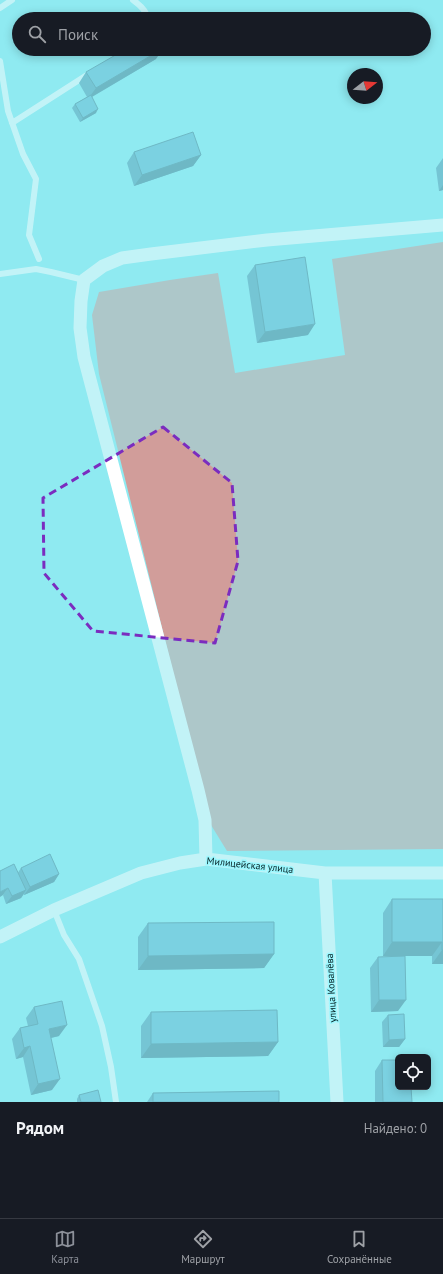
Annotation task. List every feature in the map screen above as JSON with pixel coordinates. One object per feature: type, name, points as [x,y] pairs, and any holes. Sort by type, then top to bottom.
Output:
[{"type":"street","points":[[206,859],[205,820],[198,790],[84,358],[80,328],[84,280],[103,266],[122,258],[267,240],[443,225]]},
{"type":"street","name":"Милицейская улица","points":[[0,937],[54,910],[142,873],[180,863],[206,859],[325,873],[443,873]]},
{"type":"street","name":"улица Ковалёва","points":[[325,873],[336,1102]]},
{"type":"lane","points":[[0,8],[12,0]]},
{"type":"lane","points":[[133,0],[139,4],[145,12]]},
{"type":"lane","points":[[0,61],[8,111],[23,154],[36,179],[29,235],[40,259]]},
{"type":"lane","points":[[12,123],[94,70]]},
{"type":"lane","points":[[0,274],[36,270],[84,280]]},
{"type":"lane","points":[[54,910],[64,935],[78,959],[102,1026],[111,1067],[116,1102]]},
{"type":"highlighted area","points":[[163,427],[232,483],[238,561],[215,643],[93,631],[44,573],[43,498]]},
{"type":"shaded area","points":[[443,242],[443,849],[227,851],[211,825],[99,374],[92,315],[99,292],[218,273],[235,373],[345,355],[332,259]]},
{"type":"building","points":[[114,56],[150,56],[96,88],[86,72]]},
{"type":"building","points":[[91,95],[98,109],[83,118],[75,104]]},
{"type":"building","points":[[193,132],[201,155],[142,175],[134,152]]},
{"type":"building","points":[[305,257],[315,324],[265,332],[255,265]]},
{"type":"building","points":[[50,854],[59,874],[30,887],[21,868]]},
{"type":"building","points":[[14,864],[26,890],[12,896],[8,888],[0,892],[0,871]]},
{"type":"building","points":[[392,899],[443,899],[443,950],[442,942],[392,942]]},
{"type":"building","points":[[274,922],[274,954],[148,956],[148,923]]},
{"type":"building","points":[[405,956],[406,1000],[379,1000],[378,957]]},
{"type":"building","points":[[62,1001],[67,1025],[49,1029],[60,1079],[38,1084],[30,1046],[24,1048],[20,1028],[38,1024],[34,1007]]},
{"type":"building","points":[[277,1010],[278,1042],[151,1044],[151,1012]]},
{"type":"building","points":[[404,1014],[405,1039],[389,1040],[388,1015]]},
{"type":"building","points":[[382,1060],[395,1060],[395,1090],[411,1090],[412,1102],[383,1102]]},
{"type":"building","points":[[98,1090],[101,1102],[81,1102],[79,1095]]},
{"type":"building","points":[[279,1091],[279,1102],[153,1102],[153,1093]]}]
